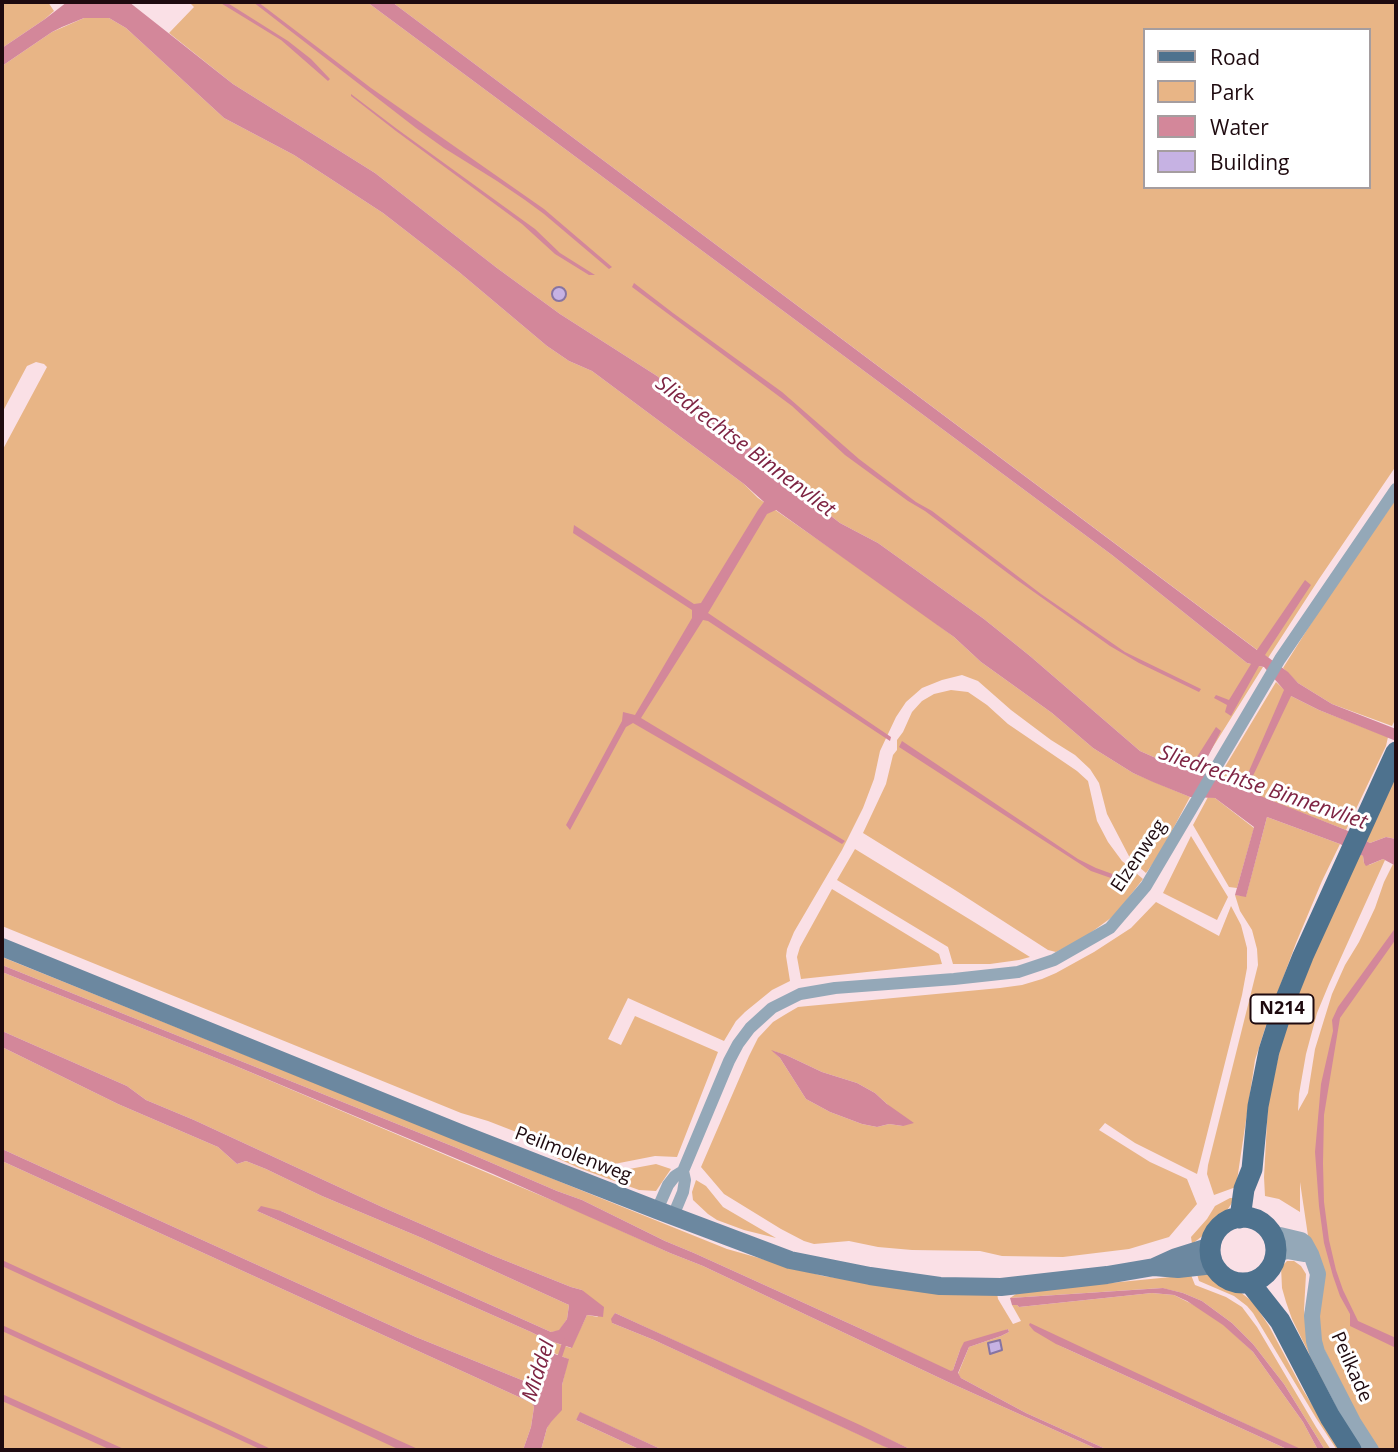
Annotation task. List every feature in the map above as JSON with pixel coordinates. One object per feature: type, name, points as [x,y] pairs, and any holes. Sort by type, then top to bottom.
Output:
[{"type":"main road","name":"N214","points":[[1248,1219],[1244,1189],[1252,1169],[1258,1106],[1273,1038],[1289,989],[1396,752]]},
{"type":"main road","name":"Peilmolenweg","points":[[2,947],[465,1135],[790,1261],[940,1286],[1001,1287],[1107,1275],[1154,1267],[1176,1257],[1212,1255]]},
{"type":"main road","points":[[1231,1219],[1248,1219],[1263,1224],[1275,1244],[1273,1265],[1257,1279],[1233,1282],[1225,1278],[1212,1255],[1213,1237],[1231,1219]]},
{"type":"main road","points":[[1257,1279],[1330,1417],[1351,1450]]},
{"type":"street","name":"Elzenweg","points":[[665,1213],[683,1192],[683,1171],[729,1060],[750,1028],[772,1008],[800,994],[835,988],[1018,972],[1054,960],[1110,928],[1146,887],[1280,659],[1396,489]]},
{"type":"street","name":"Peilkade","points":[[1275,1244],[1288,1251],[1311,1254],[1318,1274],[1312,1315],[1317,1352],[1353,1422],[1371,1450]]},
{"type":"green space","points":[[2,2],[48,2],[54,11],[2,48]]},
{"type":"green space","points":[[189,2],[367,2],[1112,555],[1247,663],[1263,667],[1199,772],[1140,751],[984,619],[878,543],[840,523],[771,463],[657,376],[560,314],[375,173],[233,84],[169,33],[194,7]]},
{"type":"green space","points":[[392,2],[1396,2],[1396,466],[1268,658]]},
{"type":"green space","points":[[84,18],[109,18],[126,28],[224,118],[294,155],[383,213],[547,346],[569,361],[592,371],[744,484],[758,498],[906,601],[954,637],[981,662],[1052,713],[1093,748],[1133,773],[1190,797],[1159,855],[1146,873],[1131,860],[1107,814],[1099,783],[1090,769],[1075,755],[1011,710],[978,681],[962,675],[922,688],[906,702],[896,717],[880,751],[874,779],[863,808],[794,932],[786,956],[790,981],[772,990],[745,1012],[724,1041],[628,998],[608,1039],[621,1045],[635,1016],[718,1052],[677,1157],[655,1156],[604,1166],[461,1113],[2,926],[2,451],[47,367],[36,362],[27,366],[2,413],[2,66],[52,32]]},
{"type":"green space","points":[[1396,499],[1396,718],[1392,726],[1332,704],[1298,683],[1283,668],[1327,598]]},
{"type":"green space","points":[[1276,682],[1291,696],[1319,710],[1388,737],[1346,830],[1217,780]]},
{"type":"green space","points":[[951,690],[968,692],[1088,781],[1097,821],[1108,842],[1122,861],[1143,879],[1115,915],[1082,939],[1056,952],[1048,950],[863,833],[886,784],[893,755],[897,750],[897,740],[912,712],[922,701],[934,694]]},
{"type":"green space","points":[[1396,770],[1396,839],[1386,837],[1370,843],[1364,840]]},
{"type":"green space","points":[[1208,797],[1215,798],[1254,828],[1237,888],[1229,887],[1193,825]]},
{"type":"green space","points":[[1267,817],[1340,844],[1296,943],[1255,1060],[1236,1187],[1214,1195],[1207,1174],[1208,1165],[1258,965],[1252,930],[1240,911],[1235,895],[1246,896]]},
{"type":"green space","points":[[1191,836],[1228,897],[1217,920],[1163,893]]},
{"type":"green space","points":[[855,849],[1030,957],[990,964],[953,964],[948,947],[837,880]]},
{"type":"green space","points":[[1358,853],[1363,856],[1364,863],[1369,865],[1385,860],[1317,1013],[1306,1054],[1298,1111],[1308,1093],[1315,1049],[1332,994],[1375,908],[1393,864],[1396,866],[1396,1450],[1378,1450],[1365,1431],[1321,1343],[1318,1303],[1300,1182],[1300,1212],[1279,1199],[1265,1196],[1268,1104],[1289,1007]]},
{"type":"green space","points":[[832,889],[939,954],[942,964],[801,979],[797,957],[800,947]]},
{"type":"green space","points":[[1156,902],[1219,936],[1231,906],[1241,925],[1247,948],[1247,968],[1242,995],[1197,1174],[1135,1143],[1105,1123],[1099,1130],[1150,1162],[1187,1179],[1197,1204],[1169,1237],[1129,1249],[1063,1257],[1002,1256],[980,1251],[912,1250],[849,1241],[814,1244],[781,1229],[724,1194],[701,1167],[758,1038],[773,1022],[798,1007],[1022,985],[1056,973],[1131,928]],"holes":[[[773,1051],[822,1072],[857,1083],[875,1093],[903,1126],[889,1124],[877,1127],[862,1124],[806,1099]]]},
{"type":"green space","points":[[2,957],[727,1249],[823,1276],[913,1288],[997,1293],[1013,1324],[1021,1321],[1012,1305],[1019,1307],[1152,1293],[1174,1295],[1202,1309],[1223,1324],[1253,1352],[1303,1422],[1318,1450],[1299,1449],[1218,1411],[1056,1344],[1289,1450],[1108,1450],[1026,1413],[961,1378],[958,1374],[969,1347],[1001,1336],[1009,1332],[1008,1329],[960,1350],[951,1372],[582,1200],[2,965]]},
{"type":"green space","points":[[2,972],[231,1064],[582,1213],[703,1266],[1099,1450],[912,1450],[615,1313],[612,1323],[893,1450],[663,1450],[581,1413],[576,1420],[641,1450],[541,1450],[550,1422],[562,1409],[562,1385],[568,1359],[554,1353],[545,1357],[536,1381],[529,1383],[416,1337],[2,1149],[2,1047],[118,1104],[218,1147],[237,1164],[246,1161],[266,1169],[569,1305],[567,1319],[559,1331],[551,1332],[281,1211],[257,1211],[547,1340],[571,1348],[587,1315],[598,1317],[582,1290],[494,1256],[382,1207],[146,1100],[127,1086],[2,1031]]},
{"type":"green space","points":[[550,1155],[608,1173],[656,1164],[671,1169],[656,1191],[639,1190]]},
{"type":"green space","points":[[2,1161],[532,1403],[534,1407],[531,1427],[523,1450],[2,1450]]},
{"type":"green space","points":[[696,1180],[706,1186],[723,1207],[776,1238],[744,1230],[708,1214],[693,1200],[692,1192]]},
{"type":"green space","points":[[1235,1198],[1226,1212],[1192,1244],[1191,1237],[1215,1206]]},
{"type":"green space","points":[[1287,1261],[1294,1261],[1306,1274],[1304,1310],[1310,1347],[1325,1386],[1286,1302],[1281,1267]]},
{"type":"green space","points":[[1202,1273],[1235,1288],[1253,1302],[1340,1450],[1337,1450],[1316,1418],[1253,1313],[1234,1296],[1199,1281],[1197,1274]]},
{"type":"green space","points":[[1191,1275],[1195,1285],[1226,1297],[1242,1307],[1257,1327],[1331,1450],[1325,1450],[1284,1384],[1253,1344],[1232,1323],[1202,1301],[1162,1288],[1010,1298],[1019,1292]]},
{"type":"water","name":"Sliedrechtse Binnenvliet","points":[[67,2],[129,2],[233,84],[375,173],[560,314],[657,376],[771,463],[840,523],[878,543],[984,619],[1140,751],[1190,768],[1216,727],[1221,731],[1200,772],[1346,830],[1370,843],[1386,837],[1396,839],[1396,866],[1383,859],[1366,866],[1363,856],[1340,844],[1267,817],[1246,897],[1235,895],[1254,827],[1215,798],[1190,797],[1153,782],[1093,748],[1052,713],[981,662],[954,637],[776,510],[767,514],[708,613],[891,737],[890,741],[703,620],[641,718],[845,841],[842,844],[633,723],[626,727],[570,830],[566,825],[622,721],[623,712],[635,715],[692,618],[692,610],[573,533],[574,525],[694,604],[701,603],[764,502],[744,484],[592,371],[569,361],[547,346],[383,213],[294,155],[224,118],[126,28],[109,18],[84,18],[62,27],[2,66],[2,48]]},
{"type":"water","points":[[219,2],[226,2],[288,41],[330,79],[328,81],[281,40]]},
{"type":"water","points":[[253,2],[258,2],[371,88],[544,209],[612,267],[609,269],[525,200],[416,128]]},
{"type":"water","points":[[367,2],[392,2],[1257,650],[1305,580],[1311,585],[1265,655],[1298,683],[1332,704],[1396,729],[1396,741],[1291,696],[1251,780],[1246,778],[1284,690],[1264,667],[1259,666],[1231,716],[1225,712],[1227,705],[1214,698],[1216,695],[1229,700],[1251,664],[1112,555]]},
{"type":"water","points":[[351,94],[535,229],[560,253],[595,275],[589,275],[555,254],[522,224],[396,131]]},
{"type":"water","points":[[634,283],[782,392],[859,459],[1041,594],[1125,652],[1201,689],[1199,692],[1110,646],[1017,580],[845,455],[792,406],[632,287]]},
{"type":"water","points":[[902,741],[1078,859],[1129,880],[1125,883],[1091,871],[899,747]]},
{"type":"water","points":[[1396,927],[1396,939],[1340,1018],[1324,1115],[1323,1163],[1329,1240],[1343,1290],[1358,1321],[1396,1338],[1396,1348],[1350,1326],[1350,1314],[1340,1296],[1324,1243],[1315,1152],[1321,1084],[1333,1031],[1332,1020],[1338,1007]]},
{"type":"water","points":[[2,965],[582,1200],[665,1241],[951,1371],[964,1342],[1008,1329],[1009,1332],[1001,1336],[969,1347],[958,1373],[961,1378],[1026,1413],[1108,1450],[1099,1450],[703,1266],[493,1174],[2,972]]},
{"type":"water","points":[[2,1031],[127,1086],[146,1100],[382,1207],[494,1256],[582,1290],[604,1307],[603,1317],[587,1315],[572,1348],[547,1340],[257,1211],[261,1206],[281,1211],[551,1332],[559,1330],[567,1319],[569,1305],[266,1169],[246,1161],[237,1164],[218,1147],[118,1104],[2,1047]]},
{"type":"water","points":[[771,1050],[822,1072],[857,1083],[875,1093],[914,1123],[877,1127],[830,1112],[806,1099],[780,1058]]},
{"type":"water","points":[[2,1149],[416,1337],[529,1383],[536,1381],[549,1352],[569,1359],[562,1385],[562,1410],[547,1428],[541,1450],[523,1450],[531,1427],[534,1407],[532,1403],[2,1161]]},
{"type":"water","points":[[2,1260],[420,1450],[400,1450],[2,1266]]},
{"type":"water","points":[[1163,1288],[1202,1301],[1232,1323],[1253,1344],[1284,1384],[1325,1450],[1318,1450],[1303,1422],[1253,1352],[1223,1325],[1187,1301],[1174,1295],[1152,1293],[1019,1307],[1012,1305],[1010,1298]]},
{"type":"water","points":[[615,1313],[912,1450],[893,1450],[883,1446],[612,1323],[611,1319]]},
{"type":"water","points":[[1030,1323],[1303,1450],[1289,1450],[1056,1344],[1034,1331]]},
{"type":"water","points":[[2,1325],[273,1450],[262,1450],[2,1331]]},
{"type":"water","points":[[2,1394],[126,1450],[111,1450],[2,1401]]},
{"type":"water","points":[[580,1412],[663,1450],[641,1450],[576,1420]]},
{"type":"building","points":[[556,287],[562,287],[566,294],[562,301],[556,301],[552,297],[552,291]]},
{"type":"building","points":[[1000,1340],[1002,1350],[990,1354],[988,1343]]},
{"type":"waterway","name":"Middel","points":[[559,1359],[565,1341]]}]
